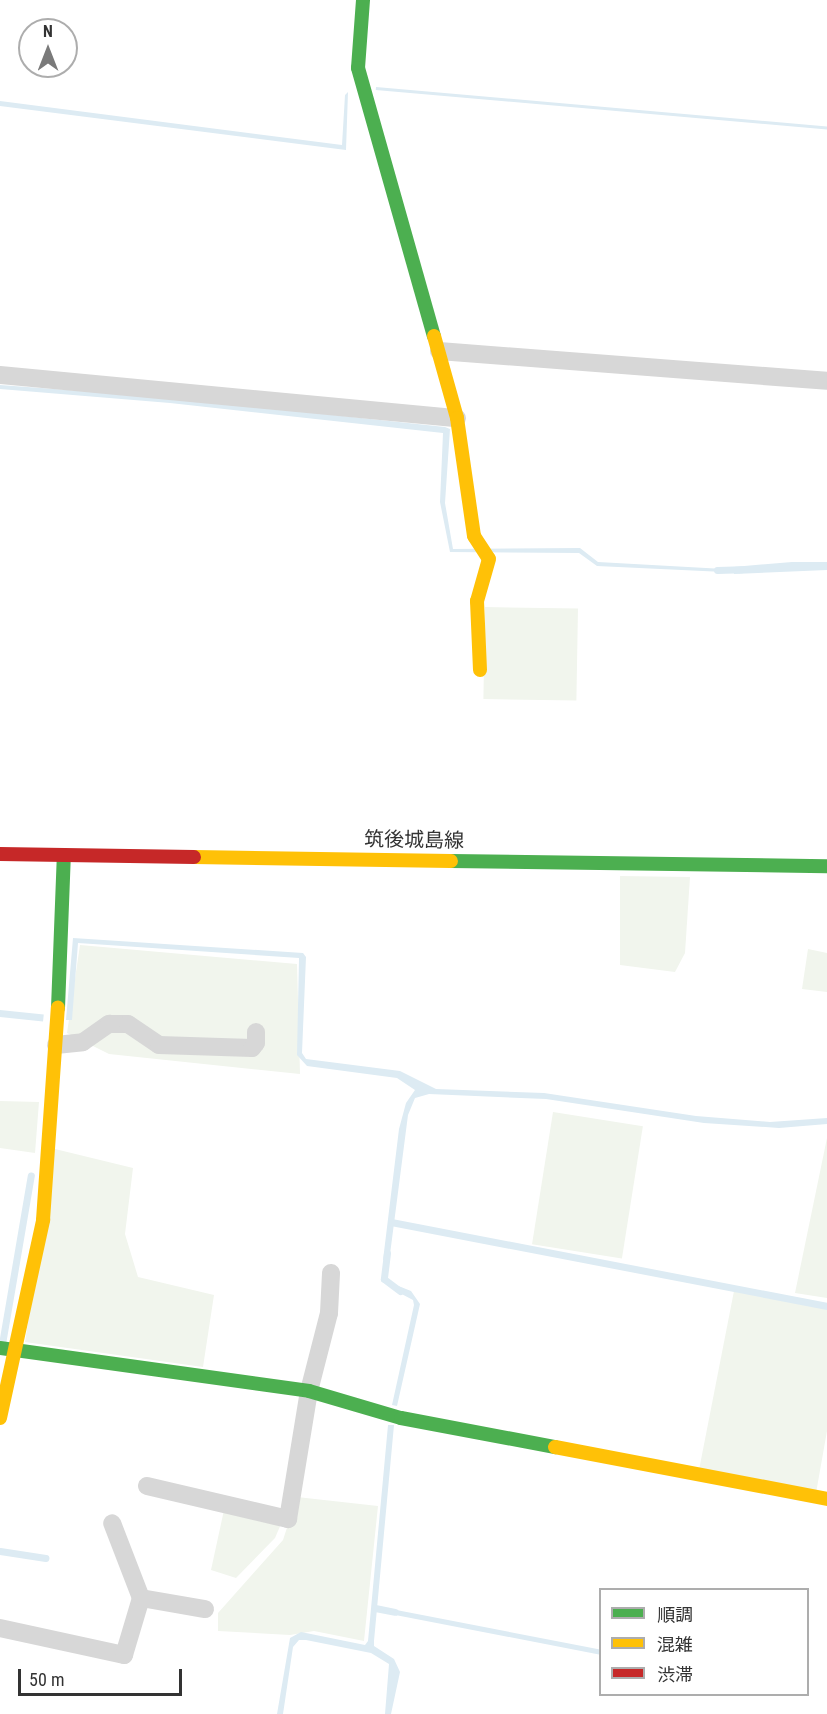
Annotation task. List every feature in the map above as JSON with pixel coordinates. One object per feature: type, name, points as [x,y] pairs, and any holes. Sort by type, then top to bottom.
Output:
[{"type":"street","points":[[363,0],[358,68],[457,418],[474,536],[489,559],[477,601],[480,670]]},
{"type":"street","points":[[439,351],[827,381]]},
{"type":"street","points":[[0,375],[457,418]]},
{"type":"street","name":"筑後城島線","points":[[0,854],[827,866]]},
{"type":"street","points":[[0,1418],[6,1349],[43,1220],[56,1045],[64,855]]},
{"type":"street","points":[[56,1045],[83,1042],[109,1024],[128,1024],[159,1045],[252,1048],[256,1043],[256,1032]]},
{"type":"street","points":[[147,1486],[288,1520],[309,1391],[329,1313],[331,1273]]},
{"type":"street","points":[[6,1349],[309,1391],[401,1418],[827,1499]]},
{"type":"street","points":[[0,1628],[124,1654],[141,1599],[112,1523]]},
{"type":"street","points":[[141,1599],[205,1609]]},
{"type":"shaded area","points":[[376,87],[827,126],[827,129],[376,90]]},
{"type":"shaded area","points":[[348,92],[346,150],[0,106],[0,101],[342,145],[345,95]]},
{"type":"shaded area","points":[[0,385],[176,398],[445,427],[450,429],[445,503],[453,549],[580,548],[598,562],[724,569],[724,572],[597,566],[579,553],[450,552],[440,502],[443,433],[170,403],[0,389]]},
{"type":"shaded area","points":[[792,562],[827,562],[827,570],[734,574],[733,567]]},
{"type":"shaded area","points":[[485,607],[578,609],[576,701],[483,699]]},
{"type":"shaded area","points":[[620,876],[690,877],[685,953],[675,972],[620,965]]},
{"type":"shaded area","points":[[73,938],[303,953],[306,957],[302,1053],[306,1059],[400,1071],[436,1089],[544,1093],[696,1116],[770,1122],[827,1118],[827,1124],[779,1128],[704,1123],[546,1099],[429,1094],[415,1098],[408,1115],[389,1262],[383,1260],[399,1129],[406,1103],[415,1090],[397,1078],[307,1066],[297,1055],[299,958],[78,943],[72,1020],[66,1020]]},
{"type":"shaded area","points":[[80,945],[297,964],[300,1074],[109,1054],[67,1033]]},
{"type":"shaded area","points":[[808,949],[827,953],[827,992],[802,989]]},
{"type":"shaded area","points":[[0,1010],[44,1015],[43,1022],[0,1017]]},
{"type":"shaded area","points":[[0,1101],[39,1102],[35,1153],[0,1148]]},
{"type":"shaded area","points":[[553,1112],[643,1126],[622,1259],[532,1244]]},
{"type":"shaded area","points":[[827,1138],[827,1298],[795,1293]]},
{"type":"shaded area","points":[[55,1149],[133,1168],[125,1234],[138,1277],[214,1295],[203,1367],[25,1342]]},
{"type":"shaded area","points":[[396,1285],[411,1291],[420,1304],[397,1406],[392,1405],[414,1305],[413,1300],[394,1290]]},
{"type":"shaded area","points":[[734,1291],[827,1309],[827,1431],[816,1493],[699,1470]]},
{"type":"shaded area","points":[[388,1425],[394,1425],[374,1646],[394,1659],[400,1672],[391,1714],[385,1714],[389,1664],[371,1653],[299,1640],[293,1647],[283,1714],[277,1714],[290,1638],[301,1632],[365,1645],[368,1641]]},
{"type":"shaded area","points":[[297,1497],[378,1506],[364,1641],[314,1631],[290,1635],[218,1631],[218,1613],[283,1540]]},
{"type":"shaded area","points":[[224,1510],[281,1524],[275,1538],[236,1578],[211,1570]]},
{"type":"shaded area","points":[[386,1608],[599,1649],[599,1654],[385,1613]]},
{"type":"waterway","points":[[717,570],[742,569]]},
{"type":"waterway","points":[[2,1344],[31,1175]]},
{"type":"waterway","points":[[391,1222],[827,1306]]},
{"type":"waterway","points":[[387,1253],[384,1279],[400,1291]]},
{"type":"waterway","points":[[0,1551],[45,1558]]},
{"type":"waterway","points":[[375,1608],[395,1612]]},
{"type":"traffic: fast","points":[[363,0],[358,68],[434,336]]},
{"type":"traffic: fast","points":[[58,1008],[64,855]]},
{"type":"traffic: fast","points":[[451,861],[827,866]]},
{"type":"traffic: fast","points":[[0,1348],[309,1391],[401,1418],[555,1447]]},
{"type":"traffic: slow","points":[[434,336],[457,418],[474,536],[489,559],[477,601],[480,670]]},
{"type":"traffic: slow","points":[[194,857],[451,861]]},
{"type":"traffic: slow","points":[[0,1418],[43,1220],[58,1008]]},
{"type":"traffic: slow","points":[[555,1447],[827,1499]]},
{"type":"traffic: jam","points":[[0,854],[194,857]]}]
